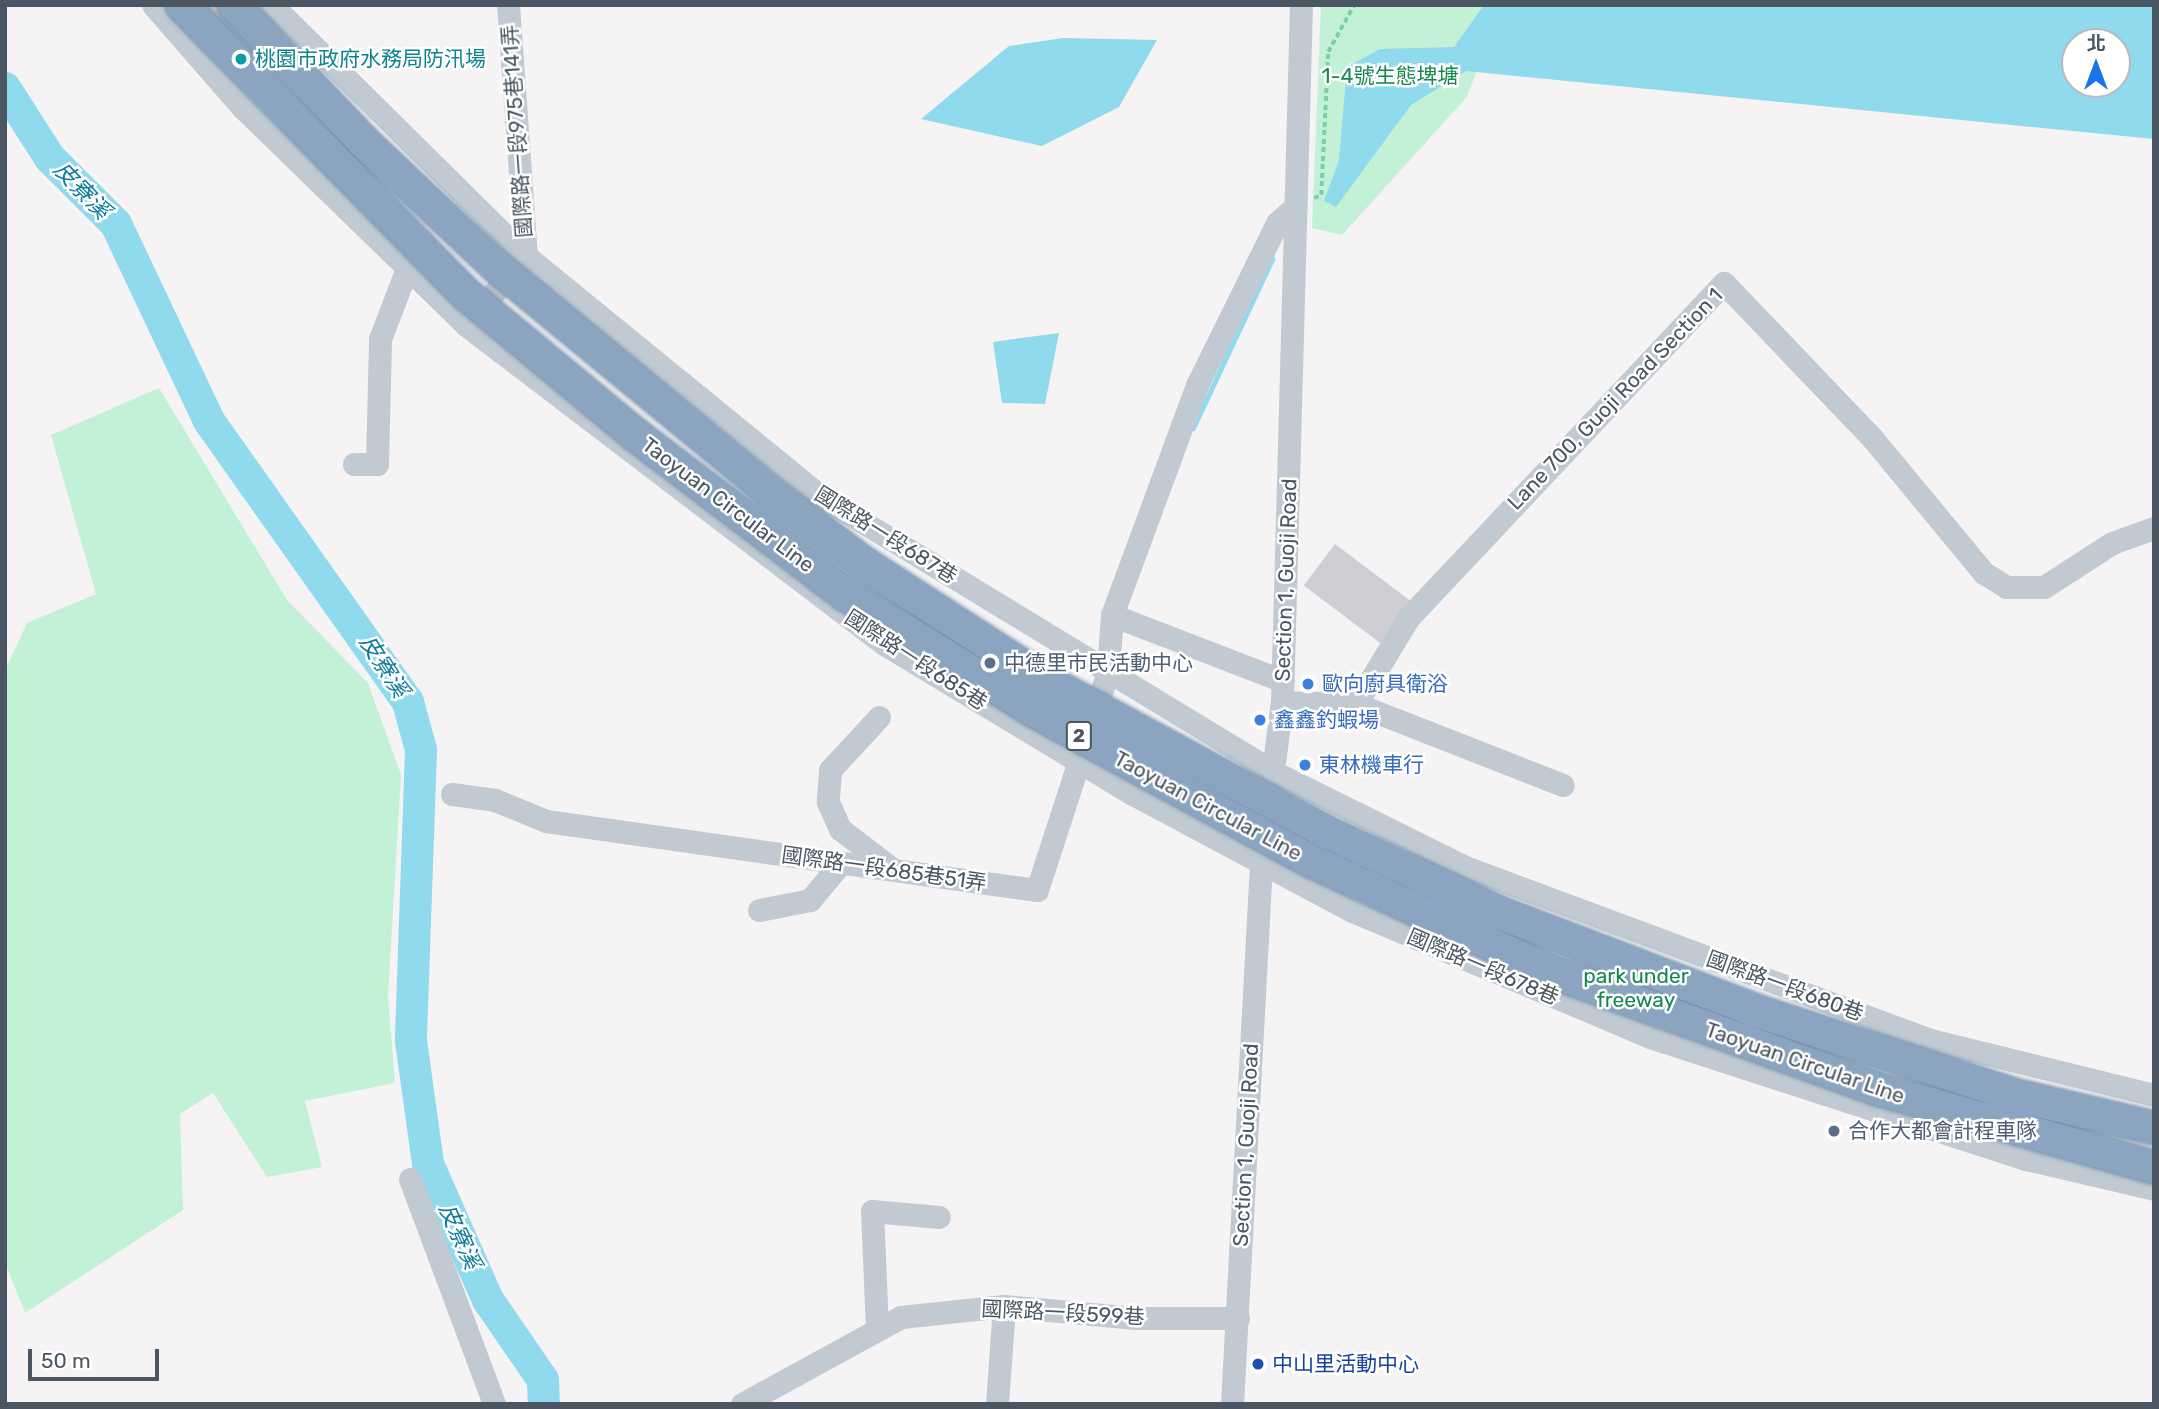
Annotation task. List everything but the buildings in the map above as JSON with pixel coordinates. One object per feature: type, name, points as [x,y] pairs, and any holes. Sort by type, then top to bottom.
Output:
[{"type":"highway","name":"Taoyuan Circular Line","points":[[182,5],[466,294],[625,426],[845,594],[1042,715],[1307,859],[1547,970],[1874,1088],[2154,1167]]},
{"type":"highway","name":"Taoyuan Circular Line","points":[[234,5],[364,142],[496,266],[770,492],[865,564],[1044,680],[1322,830],[1500,913],[1756,1011],[2018,1096],[2154,1128]]},
{"type":"street","name":"國際路一段685巷","points":[[153,5],[243,108],[406,271],[466,325],[884,644],[1081,763],[1261,863]]},
{"type":"street","name":"國際路一段687巷","points":[[272,5],[526,256],[820,496],[1274,772]]},
{"type":"street","name":"國際路一段975巷141弄","points":[[508,5],[526,256]]},
{"type":"street","name":"Section 1, Guoji Road","points":[[1232,1404],[1261,863],[1283,692],[1301,5]]},
{"type":"street","name":"國際路一段685巷51弄","points":[[452,794],[495,800],[546,821],[1037,890],[1081,763],[1108,671],[1112,615],[1198,383],[1277,223],[1296,206]]},
{"type":"street","points":[[466,325],[526,256]]},
{"type":"street","points":[[354,464],[377,464],[380,340],[406,271]]},
{"type":"street","name":"Lane 700, Guoji Road Section 1","points":[[1356,704],[1409,617],[1724,283],[1873,439],[1984,573],[2006,587],[2044,587],[2112,543],[2154,528]]},
{"type":"street","points":[[1112,615],[1283,692],[1356,704],[1563,785]]},
{"type":"street","points":[[879,717],[830,770],[828,802],[840,829],[894,870]]},
{"type":"street","name":"國際路一段680巷","points":[[1274,772],[1465,867],[1930,1040],[2154,1095]]},
{"type":"street","points":[[759,910],[810,900],[841,863]]},
{"type":"street","name":"國際路一段678巷","points":[[1261,863],[1352,911],[1650,1037],[2026,1158],[2154,1189]]},
{"type":"street","points":[[410,1179],[494,1404]]},
{"type":"street","points":[[877,1329],[872,1211],[939,1217]]},
{"type":"street","points":[[997,1404],[1004,1306]]},
{"type":"street","name":"國際路一段599巷","points":[[742,1404],[901,1317],[1004,1306],[1135,1318],[1238,1318]]},
{"type":"path","points":[[1321,195],[1328,52],[1354,5]]},
{"type":"green space","name":"1-4號生態埤塘","points":[[1321,5],[1505,5],[1466,98],[1342,235],[1312,228]]},
{"type":"green space","points":[[159,388],[287,600],[368,683],[401,775],[388,997],[395,1083],[305,1101],[322,1167],[267,1177],[213,1093],[180,1114],[183,1210],[25,1313],[5,1263],[5,670],[27,623],[96,594],[51,435]]},
{"type":"water","points":[[1484,5],[2154,5],[2154,139],[1466,71],[1411,105],[1336,207],[1324,201],[1339,160],[1347,67],[1380,49],[1454,47]]},
{"type":"water","points":[[1063,38],[1157,40],[1119,107],[1042,146],[921,119],[1009,46]]},
{"type":"water","points":[[1059,333],[1045,404],[1002,403],[993,342]]},
{"type":"waterway","name":"皮寮溪","points":[[5,88],[50,158],[116,224],[209,421],[408,702],[421,750],[411,1041],[428,1164],[488,1300],[543,1380],[544,1404]]},
{"type":"waterway","points":[[1193,428],[1272,259]]},
{"type":"place","name":"桃園市政府水務局防汛場","points":[[241,59]]},
{"type":"place","name":"中德里市民活動中心","points":[[990,663]]},
{"type":"place","name":"歐向廚具衛浴","points":[[1308,684]]},
{"type":"place","name":"鑫鑫釣蝦場","points":[[1260,720]]},
{"type":"place","name":"東林機車行","points":[[1305,765]]},
{"type":"place","name":"合作大都會計程車隊","points":[[1834,1131]]},
{"type":"place","name":"中山里活動中心","points":[[1258,1364]]},
{"type":"park label","name":"park under freeway","points":[[1636,988]]}]
